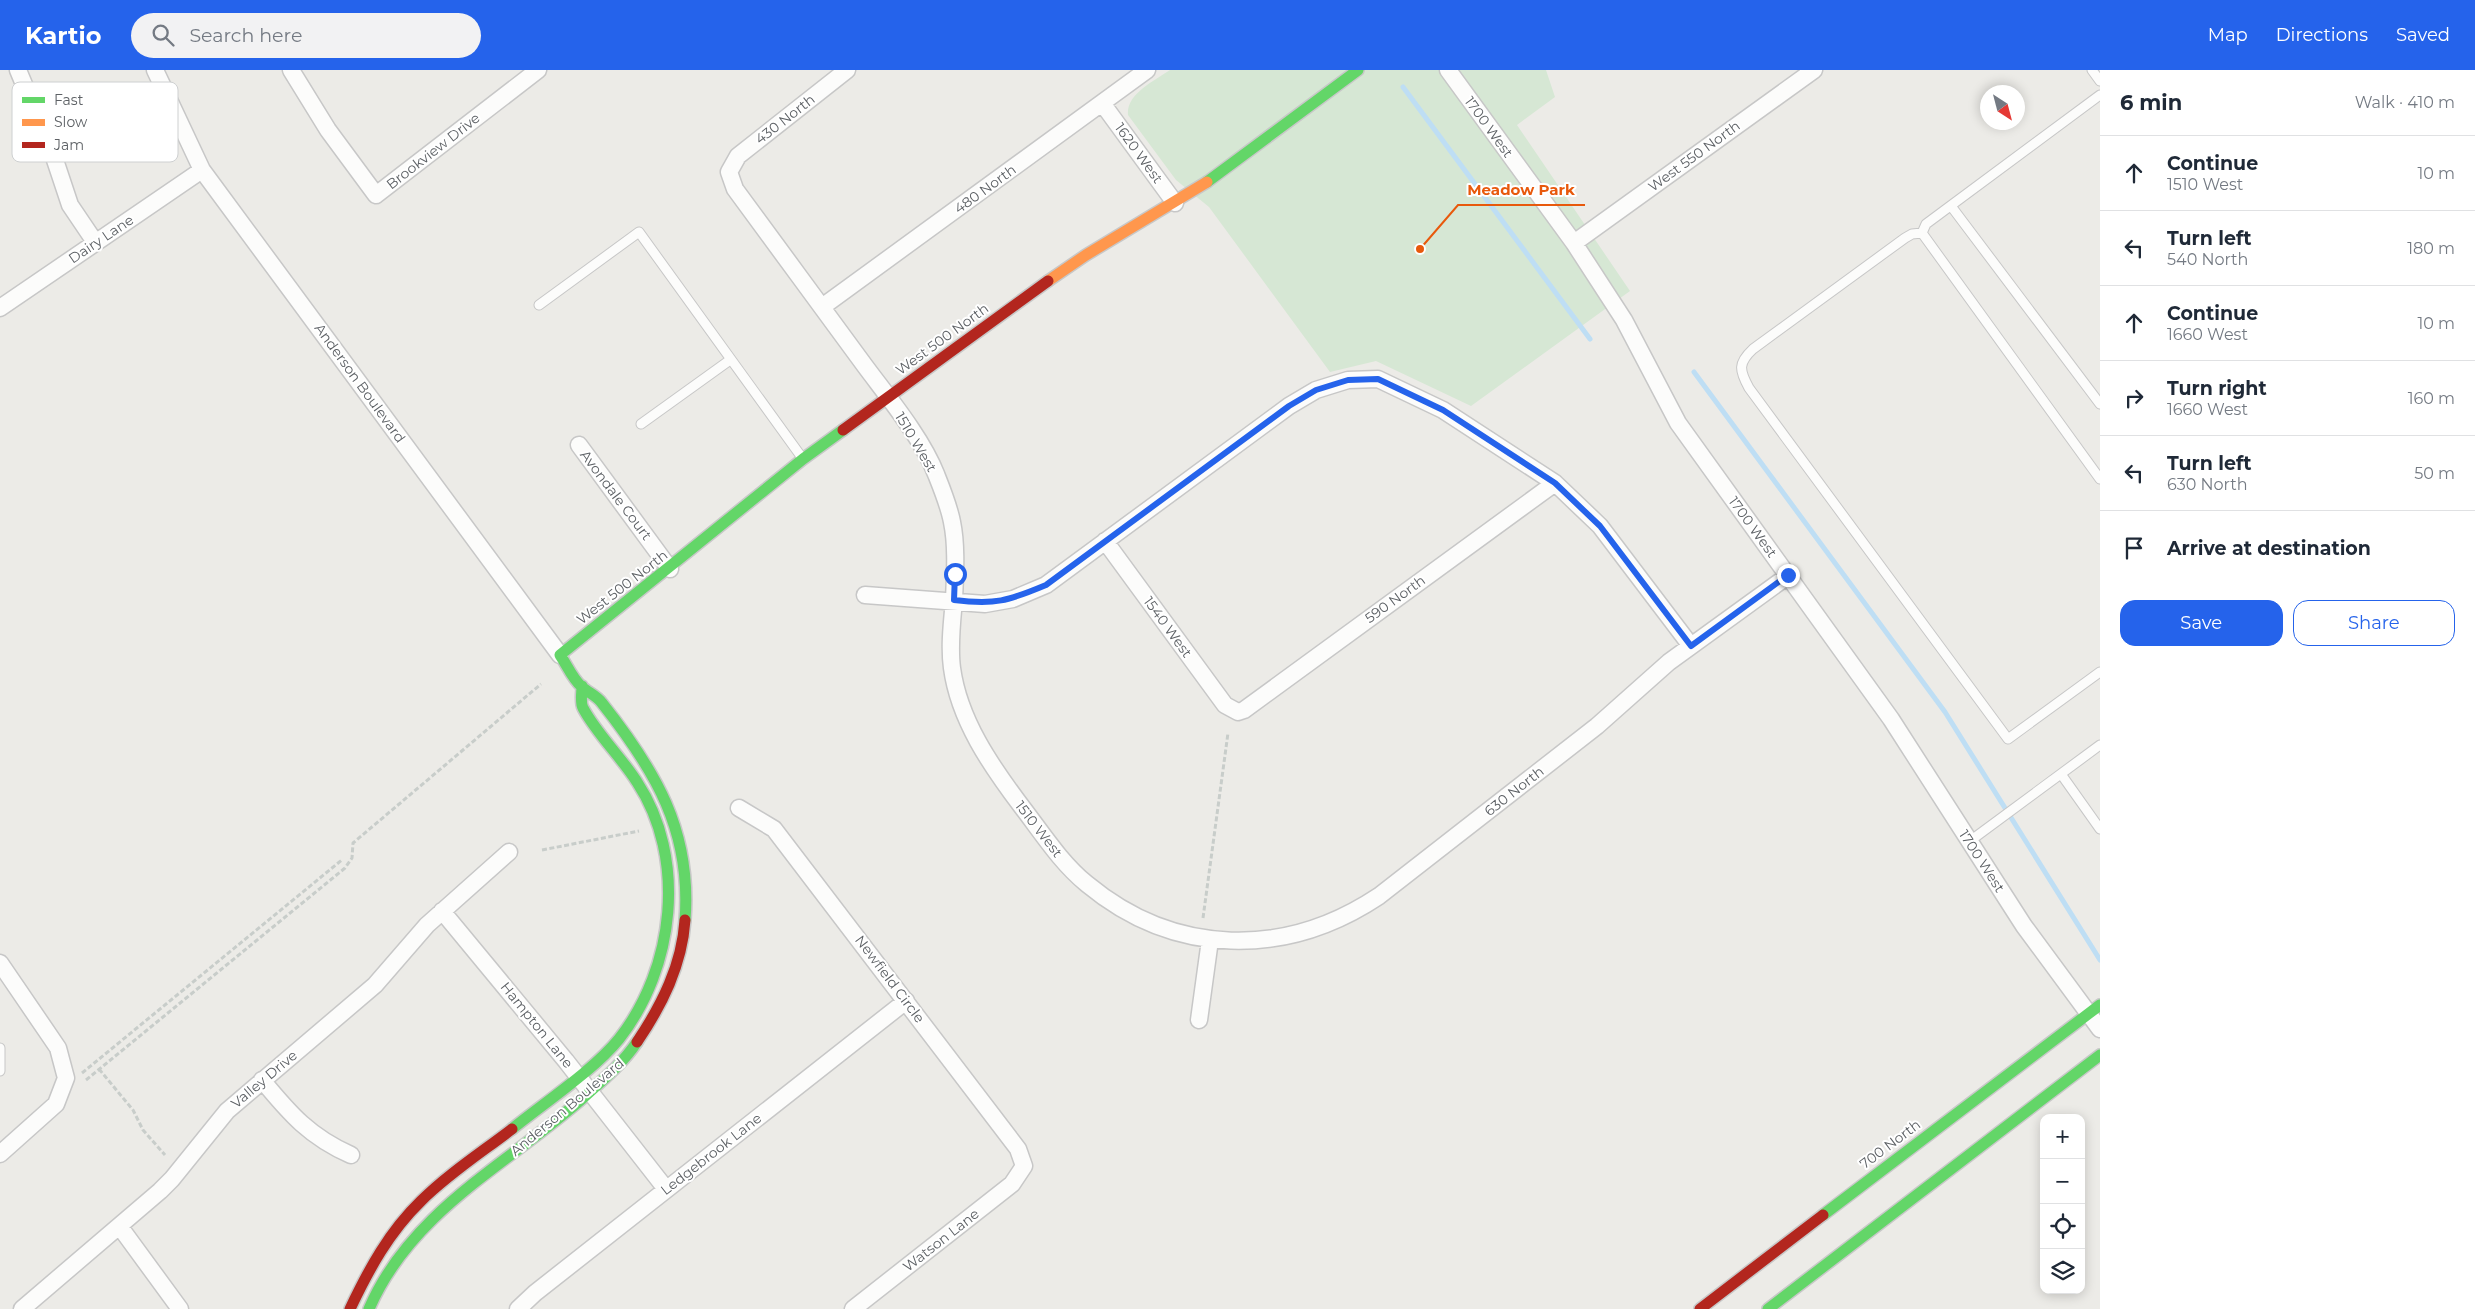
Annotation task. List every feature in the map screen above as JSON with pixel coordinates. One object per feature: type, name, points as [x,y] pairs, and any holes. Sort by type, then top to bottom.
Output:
[{"type":"street","points":[[18,70],[23,82]]},
{"type":"street","name":"Anderson Boulevard","points":[[155,70],[161,82]]},
{"type":"street","name":"Brookview Drive","points":[[291,70],[328,130],[376,195],[538,70]]},
{"type":"street","name":"430 North","points":[[729,172],[738,156],[847,70]]},
{"type":"street","name":"480 North","points":[[822,307],[1147,70]]},
{"type":"street","name":"West 500 North","points":[[560,655],[803,459],[1086,255],[1203,185],[1358,70]]},
{"type":"street","name":"1700 West","points":[[1448,70],[1574,243],[1624,320],[1678,423],[1892,719],[2024,926],[2094,1009],[2100,1029]]},
{"type":"street","name":"West 550 North","points":[[1574,243],[1814,70]]},
{"type":"street","name":"1620 West","points":[[1102,103],[1175,203]]},
{"type":"street","name":"Anderson Boulevard","points":[[178,119],[202,170],[582,686],[595,694],[644,759],[663,793],[674,819],[687,873],[688,905],[680,953],[671,985],[655,1018],[633,1050],[590,1091],[439,1211],[409,1243],[389,1272],[369,1309]]},
{"type":"street","points":[[56,162],[70,205],[95,242]]},
{"type":"street","name":"Dairy Lane","points":[[0,308],[202,170]]},
{"type":"street","name":"1510 West","points":[[729,172],[735,189],[888,397],[935,471],[952,522],[954,600],[952,668],[966,715],[985,755],[1005,785],[1065,862],[1087,884],[1123,909],[1160,927],[1210,940]]},
{"type":"street","points":[[865,595],[954,600],[985,604],[1013,599],[1046,585],[1289,406],[1316,390],[1348,380],[1378,379],[1443,410],[1555,483],[1600,526],[1691,646]]},
{"type":"street","name":"Avondale Court","points":[[579,445],[670,568]]},
{"type":"street","name":"590 North","points":[[1233,711],[1244,710],[1555,483]]},
{"type":"street","name":"1540 West","points":[[1105,541],[1225,705],[1233,711]]},
{"type":"street","name":"630 North","points":[[1210,940],[1268,939],[1298,934],[1328,925],[1355,912],[1379,896],[1597,726],[1691,646],[1788,575]]},
{"type":"street","name":"Anderson Boulevard","points":[[350,1309],[374,1260],[397,1228],[422,1200],[578,1076],[619,1039],[634,1016],[652,981],[665,938],[669,906],[668,872],[657,824],[638,784],[582,706],[582,686]]},
{"type":"street","name":"Newfield Circle","points":[[739,808],[774,830],[1018,1149],[1024,1166]]},
{"type":"street","name":"Valley Drive","points":[[22,1309],[120,1228],[172,1179],[226,1111],[375,985],[418,934],[509,852]]},
{"type":"street","name":"Hampton Lane","points":[[442,911],[578,1076],[666,1189]]},
{"type":"street","points":[[1199,1020],[1210,940]]},
{"type":"street","points":[[0,1153],[56,1104],[66,1078],[58,1048],[3,972]]},
{"type":"street","name":"Ledgebrook Lane","points":[[518,1309],[535,1293],[666,1189],[906,1001]]},
{"type":"street","name":"700 North","points":[[1700,1309],[2094,1009]]},
{"type":"street","points":[[1768,1309],[2100,1056]]},
{"type":"street","points":[[262,1080],[300,1124],[333,1147],[351,1156]]},
{"type":"street","name":"Watson Lane","points":[[853,1309],[1012,1184],[1024,1166]]},
{"type":"street","points":[[120,1228],[180,1309]]},
{"type":"lane","points":[[2092,70],[2100,81]]},
{"type":"lane","points":[[1922,233],[1926,224],[2100,95]]},
{"type":"lane","points":[[1951,206],[2100,404]]},
{"type":"lane","points":[[539,305],[639,232],[803,459]]},
{"type":"lane","points":[[1922,233],[2100,479]]},
{"type":"lane","points":[[1922,233],[1912,234],[1905,238],[1753,349],[1744,358],[1741,366],[1742,376],[2008,739],[2100,672]]},
{"type":"lane","points":[[641,424],[730,360]]},
{"type":"lane","points":[[1970,841],[2100,745]]},
{"type":"lane","points":[[2061,774],[2100,829]]},
{"type":"lane","points":[[0,1048],[0,1071]]},
{"type":"path","points":[[86,1080],[345,868],[352,858],[354,844],[541,684]]},
{"type":"path","points":[[1203,918],[1228,733]]},
{"type":"path","points":[[542,850],[639,830]]},
{"type":"path","points":[[79,1077],[343,859]]},
{"type":"path","points":[[99,1069],[133,1110],[143,1130],[165,1155]]},
{"type":"green space","points":[[1170,70],[1546,70],[1555,97],[1517,125],[1630,291],[1471,406],[1376,361],[1330,372],[1209,207],[1176,180],[1128,115],[1131,101],[1136,94]]},
{"type":"waterway","points":[[1403,87],[1590,339]]},
{"type":"waterway","points":[[1694,372],[1945,712],[2100,960]]},
{"type":"traffic: fast","points":[[1207,182],[1358,70]]},
{"type":"traffic: fast","points":[[685,920],[686,888],[682,858],[676,830],[666,803],[653,778],[621,728],[600,700],[578,683],[560,655],[803,459],[843,430]]},
{"type":"traffic: fast","points":[[512,1129],[583,1074],[609,1051],[619,1039],[638,1011],[652,980],[662,947],[668,912],[668,878],[663,844],[653,812],[637,782],[588,717],[581,701],[582,686]]},
{"type":"traffic: fast","points":[[1823,1215],[2100,1005]]},
{"type":"traffic: fast","points":[[369,1309],[387,1275],[410,1244],[435,1217],[464,1191],[584,1097],[619,1064],[637,1042]]},
{"type":"traffic: fast","points":[[1768,1309],[2100,1055]]},
{"type":"traffic: slow","points":[[1048,281],[1086,255],[1207,182]]},
{"type":"traffic: jam","points":[[843,430],[1048,281]]},
{"type":"traffic: jam","points":[[637,1042],[655,1014],[675,969],[680,953],[685,920]]},
{"type":"traffic: jam","points":[[350,1309],[389,1238],[399,1225],[442,1182],[512,1129]]},
{"type":"traffic: jam","points":[[1700,1309],[1823,1215]]},
{"type":"place","name":"Meadow Park","points":[[1420,249]]},
{"type":"route","points":[[955,574],[954,600],[985,604],[1013,599],[1046,585],[1289,406],[1316,390],[1348,380],[1378,379],[1443,410],[1555,483],[1600,526],[1691,646],[1788,575]]}]
